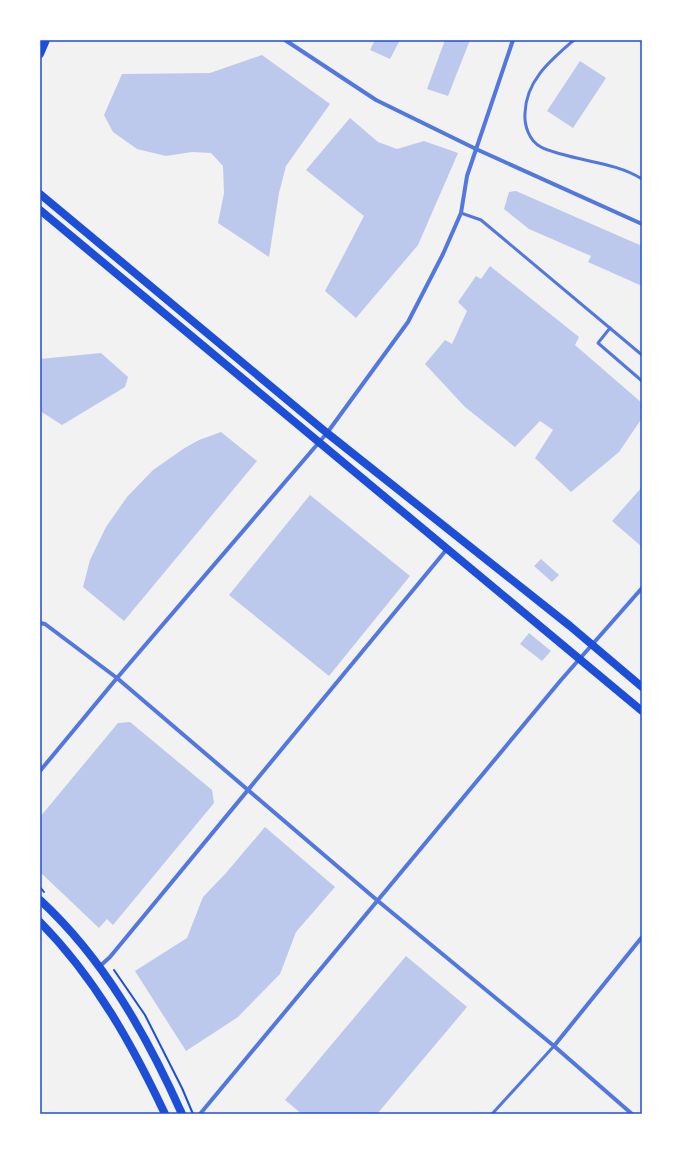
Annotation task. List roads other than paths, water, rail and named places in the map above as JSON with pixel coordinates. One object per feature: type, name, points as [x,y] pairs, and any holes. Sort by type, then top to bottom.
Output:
[{"type":"main road","points":[[40,54],[46,40]]},
{"type":"main road","points":[[40,194],[327,433],[592,644],[642,687]]},
{"type":"main road","points":[[40,210],[642,712]]},
{"type":"main road","points":[[40,900],[78,940],[120,998],[144,1038],[182,1114]]},
{"type":"main road","points":[[40,922],[76,962],[108,1006],[139,1061],[166,1114]]},
{"type":"street","points":[[285,40],[376,100],[476,149],[642,224]]},
{"type":"street","points":[[40,771],[117,678],[319,443],[408,322],[443,254],[461,213],[467,176],[513,40]]},
{"type":"street","points":[[99,967],[110,957],[447,549]]},
{"type":"street","points":[[200,1114],[592,644],[642,588]]},
{"type":"street","points":[[40,623],[45,624],[117,678],[378,901],[554,1046],[632,1114]]},
{"type":"street","points":[[554,1046],[642,937]]},
{"type":"lane","points":[[574,40],[540,72],[531,86],[525,102],[524,117],[528,131],[532,139],[540,147],[625,170],[642,179]]},
{"type":"lane","points":[[461,213],[481,220],[642,354]]},
{"type":"lane","points":[[610,328],[598,343],[642,381]]},
{"type":"lane","points":[[492,1114],[554,1046]]}]
